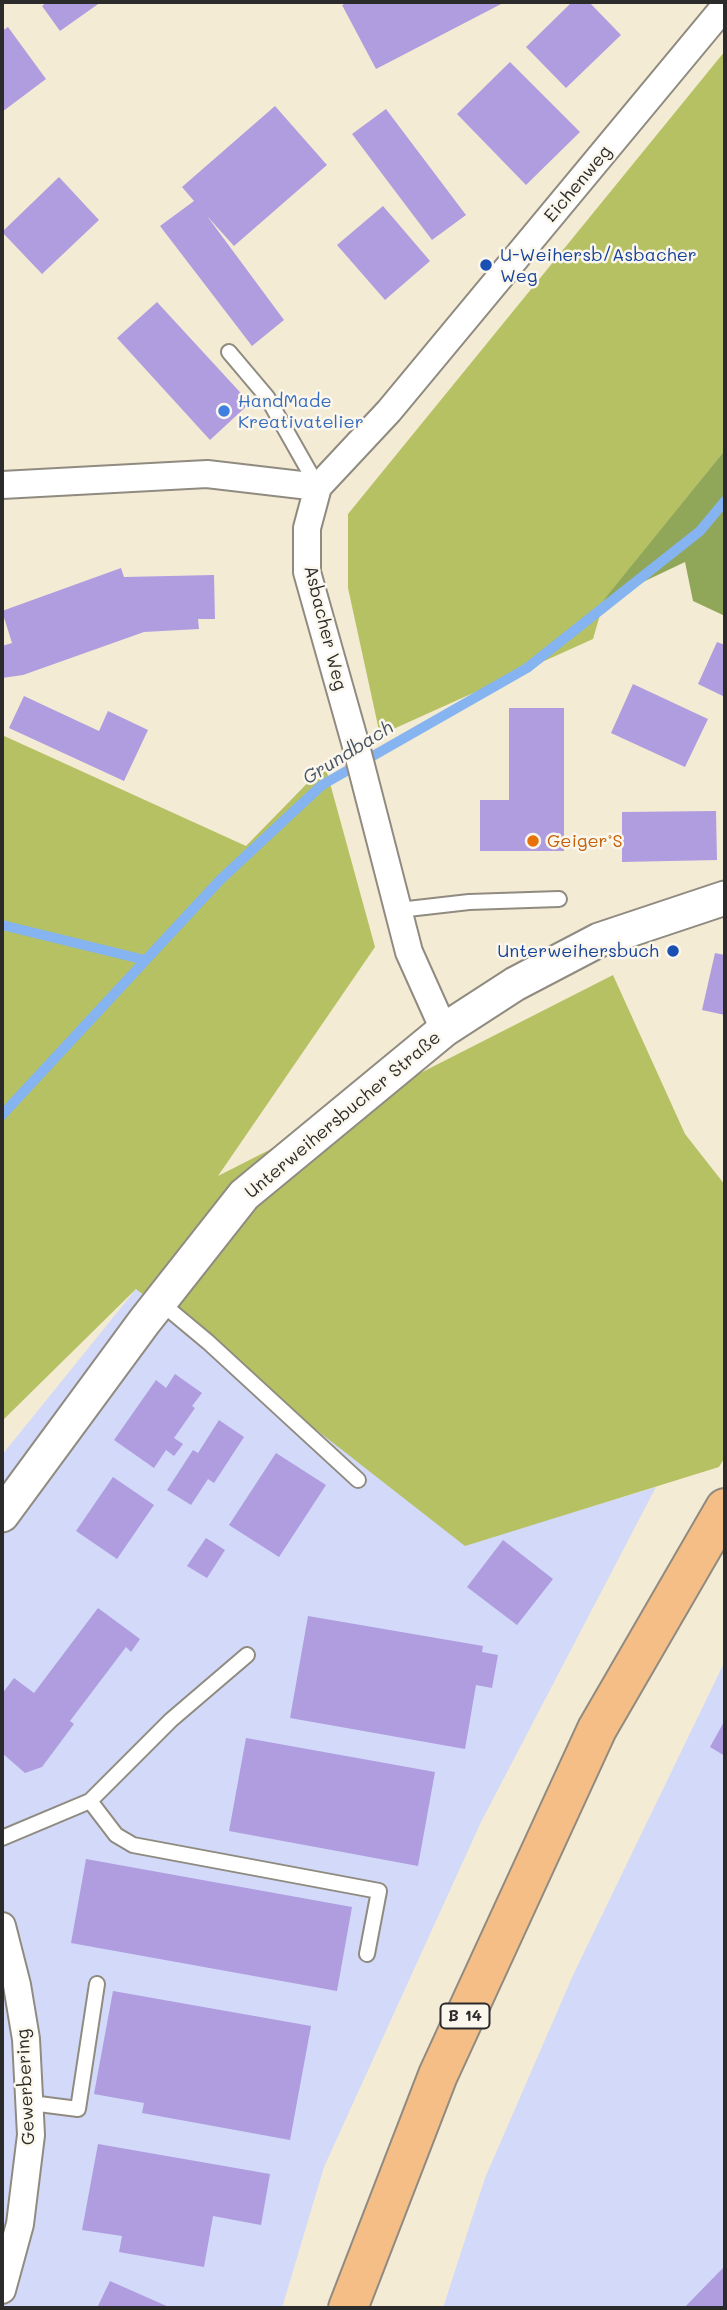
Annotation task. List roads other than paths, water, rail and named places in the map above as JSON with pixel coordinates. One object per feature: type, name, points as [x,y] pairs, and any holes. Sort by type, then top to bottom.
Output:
[{"type":"main road","name":"B 14","points":[[348,2308],[438,2075],[597,1729],[725,1508]]},
{"type":"street","name":"Eichenweg","points":[[318,486],[389,411],[714,9]]},
{"type":"street","points":[[2,485],[207,474],[318,486]]},
{"type":"street","name":"Asbacher Weg","points":[[318,486],[307,528],[307,572],[410,952],[443,1030]]},
{"type":"street","name":"Unterweihersbucher Straße","points":[[2,1515],[160,1302],[244,1195],[443,1030],[515,984],[599,940],[725,898]]},
{"type":"street","name":"Gewerbering","points":[[2,1926],[17,1985],[26,2039],[31,2102],[31,2135],[20,2224],[2,2290]]},
{"type":"lane","points":[[229,352],[272,405],[318,486]]},
{"type":"lane","points":[[398,910],[468,902],[559,899]]},
{"type":"lane","points":[[160,1302],[208,1342],[358,1480]]},
{"type":"lane","points":[[2,1838],[90,1801],[171,1720],[247,1655]]},
{"type":"lane","points":[[90,1801],[116,1835],[133,1845],[379,1891],[367,1954]]},
{"type":"lane","points":[[31,2102],[78,2109],[97,1984]]},
{"type":"waterway","name":"Grundbach","points":[[2,1115],[220,880],[322,785],[527,668],[700,531],[725,501]]},
{"type":"waterway","points":[[2,925],[145,960]]},
{"type":"place","name":"U-Weihersb/Asbacher Weg","points":[[486,265]]},
{"type":"place","name":"HandMade Kreativatelier","points":[[224,411]]},
{"type":"place","name":"Geiger’S","points":[[533,841]]},
{"type":"place","name":"Unterweihersbuch","points":[[673,951]]}]
